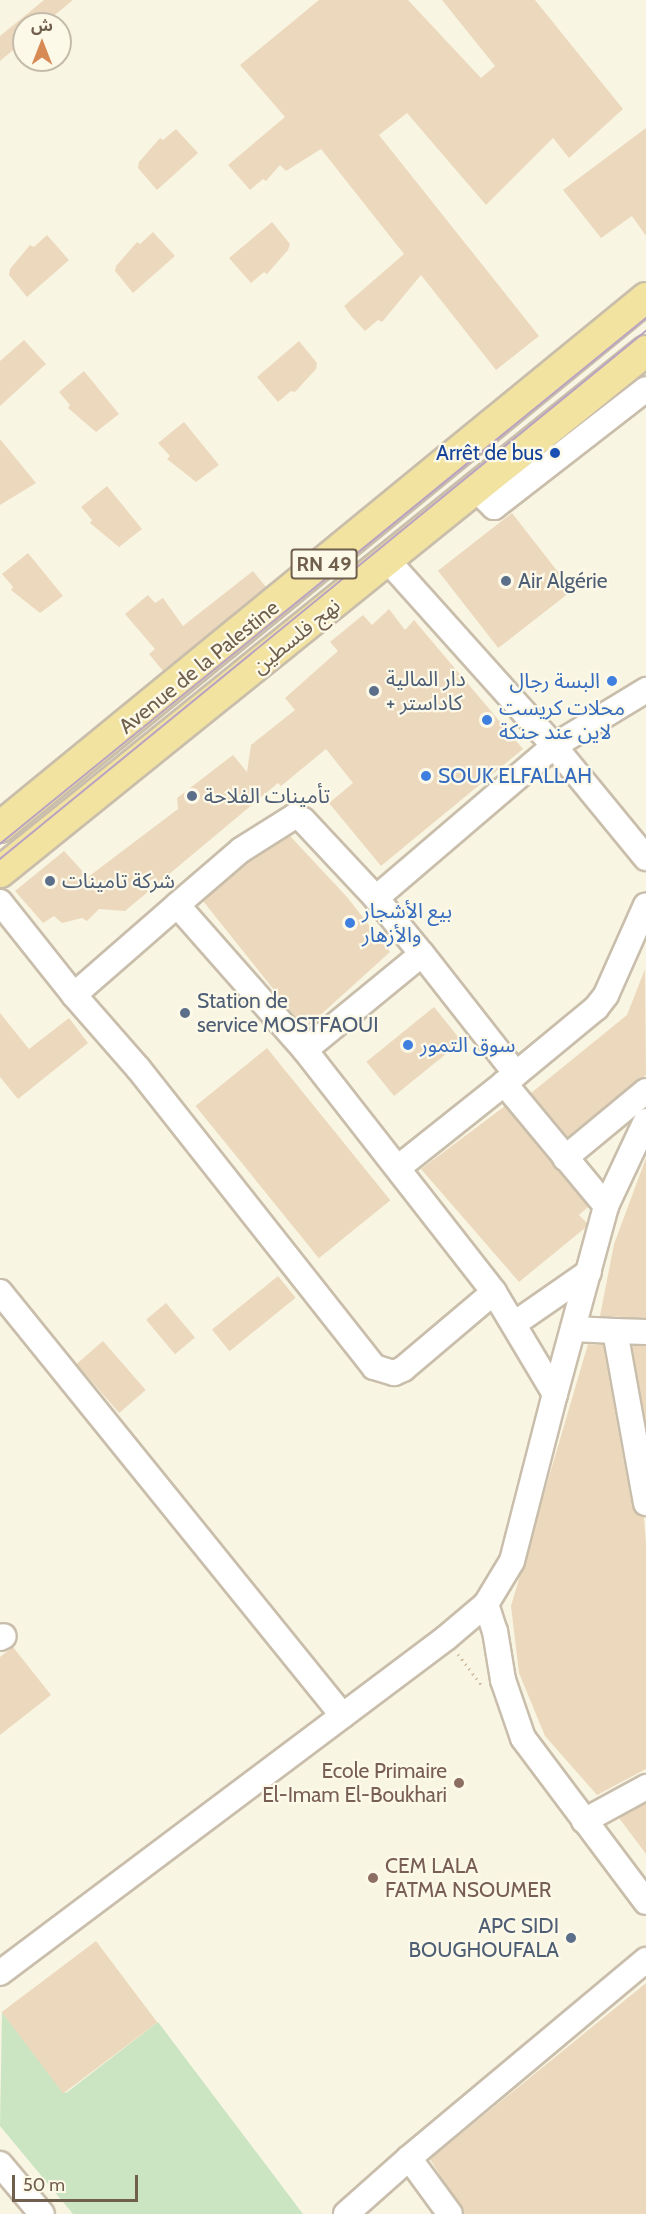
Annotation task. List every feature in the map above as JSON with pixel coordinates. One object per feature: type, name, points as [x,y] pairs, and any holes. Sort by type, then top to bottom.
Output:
[{"type":"main road","name":"Avenue de la Palestine","points":[[0,827],[646,298]]},
{"type":"main road","name":"نهج فلسطين","points":[[0,872],[477,490],[642,373]]},
{"type":"street","points":[[388,562],[554,746],[646,858]]},
{"type":"street","points":[[376,898],[554,746],[646,690]]},
{"type":"street","points":[[74,995],[241,850],[295,816],[303,820],[376,898],[422,954],[565,1158],[606,1206]]},
{"type":"street","points":[[0,902],[74,995],[138,1068],[374,1367],[394,1373],[403,1369],[494,1292]]},
{"type":"street","points":[[177,905],[306,1050],[399,1167],[494,1292],[555,1394]]},
{"type":"street","points":[[399,1167],[510,1079],[601,1002],[646,905]]},
{"type":"street","points":[[306,1050],[422,954]]},
{"type":"street","points":[[565,1158],[646,1091]]},
{"type":"street","points":[[0,1973],[343,1716],[486,1604],[512,1561],[606,1206],[646,1121]]},
{"type":"street","points":[[514,1324],[589,1272]]},
{"type":"street","points":[[0,1292],[343,1716]]},
{"type":"street","points":[[573,1329],[646,1332]]},
{"type":"street","points":[[615,1331],[646,1503]]},
{"type":"street","points":[[486,1604],[495,1631],[503,1680],[523,1738],[646,1902]]},
{"type":"street","points":[[584,1821],[646,1787]]},
{"type":"street","points":[[346,2214],[409,2158],[646,1960]]},
{"type":"street","points":[[409,2158],[450,2214]]},
{"type":"street","points":[[0,2164],[42,2214]]},
{"type":"green space","points":[[2,2012],[66,2093],[158,2022],[303,2214],[73,2214],[0,2126]]},
{"type":"building","points":[[44,0],[73,0],[58,12],[29,12]]},
{"type":"building","points":[[319,0],[408,0],[481,78],[495,66],[442,0],[535,0],[623,109],[569,158],[553,138],[486,205],[407,113],[379,135],[539,336],[496,370],[421,275],[382,322],[378,320],[365,331],[352,317],[344,306],[404,254],[321,149],[286,171],[280,165],[266,181],[263,179],[250,190],[228,165],[285,117],[240,65]]},
{"type":"building","points":[[12,26],[12,51],[0,61],[0,36]]},
{"type":"building","points":[[646,128],[646,236],[632,216],[601,238],[563,190]]},
{"type":"building","points":[[176,129],[198,153],[157,190],[138,168],[139,162],[160,138],[163,140]]},
{"type":"building","points":[[272,222],[290,244],[288,250],[267,274],[264,272],[251,283],[229,258]]},
{"type":"building","points":[[153,232],[175,256],[133,293],[115,271],[116,266],[137,242],[140,244]]},
{"type":"building","points":[[47,235],[69,260],[27,297],[9,275],[10,269],[30,245],[34,247]]},
{"type":"building","points":[[24,340],[46,364],[0,406],[0,361]]},
{"type":"building","points":[[299,341],[317,363],[316,369],[295,392],[291,391],[278,402],[257,377]]},
{"type":"building","points":[[84,371],[119,414],[96,432],[68,408],[70,405],[59,392]]},
{"type":"building","points":[[184,422],[219,465],[196,482],[167,459],[170,456],[158,443]]},
{"type":"building","points":[[0,439],[36,483],[0,505]]},
{"type":"building","points":[[107,486],[142,529],[119,547],[90,523],[92,520],[81,507]]},
{"type":"building","name":"Air Algérie","points":[[512,513],[572,590],[498,648],[438,571]]},
{"type":"building","points":[[28,553],[63,596],[40,613],[11,590],[13,587],[2,574]]},
{"type":"building","points":[[253,571],[266,587],[163,671],[149,654],[155,649],[125,614],[148,595],[155,603],[163,598],[183,626]]},
{"type":"building","points":[[389,609],[405,630],[414,620],[523,749],[381,866],[329,803],[353,783],[326,749],[281,786],[278,783],[125,911],[99,909],[87,921],[82,918],[62,923],[54,916],[43,923],[15,891],[64,851],[88,877],[178,809],[177,798],[233,755],[247,772],[251,745],[295,710],[285,698],[338,651],[330,642],[363,615],[372,625]]},
{"type":"building","points":[[290,836],[347,897],[390,952],[305,1029],[203,901],[249,861]]},
{"type":"building","points":[[645,969],[646,1075],[568,1137],[531,1093],[627,1015]]},
{"type":"building","points":[[434,1007],[462,1041],[394,1096],[366,1062]]},
{"type":"building","points":[[0,1013],[29,1049],[69,1018],[88,1043],[18,1099],[0,1077]]},
{"type":"building","points":[[267,1048],[390,1200],[319,1258],[196,1106]]},
{"type":"building","points":[[505,1106],[588,1207],[579,1215],[587,1223],[585,1228],[519,1282],[421,1169]]},
{"type":"building","points":[[646,1158],[646,1318],[600,1316],[614,1244]]},
{"type":"building","points":[[278,1276],[296,1298],[230,1351],[212,1329]]},
{"type":"building","points":[[166,1303],[195,1337],[175,1354],[146,1320]]},
{"type":"building","points":[[103,1341],[146,1390],[119,1413],[77,1364]]},
{"type":"building","points":[[588,1344],[603,1345],[632,1506],[644,1517],[646,1544],[646,1769],[597,1795],[545,1736],[519,1673],[511,1606]]},
{"type":"building","points":[[632,1346],[646,1346],[646,1423]]},
{"type":"building","points":[[13,1647],[51,1695],[0,1735],[0,1657]]},
{"type":"building","points":[[646,1803],[646,1854],[619,1818]]},
{"type":"building","points":[[96,1941],[157,2022],[63,2093],[2,2012]]},
{"type":"building","points":[[646,1983],[646,2214],[464,2214],[430,2159]]},
{"type":"tram line","points":[[0,844],[646,318]]},
{"type":"tram line","points":[[0,859],[646,331]]},
{"type":"place","name":"Arrêt de bus","points":[[555,453]]},
{"type":"place","name":"Air Algérie","points":[[506,581]]},
{"type":"place","name":"البسة رجال","points":[[612,681]]},
{"type":"place","name":"دار المالية + كاداستر","points":[[374,691]]},
{"type":"place","name":"محلات كريست لاين عند حنكة","points":[[487,720]]},
{"type":"place","name":"SOUK ELFALLAH","points":[[426,776]]},
{"type":"place","name":"تأمينات الفلاحة","points":[[192,796]]},
{"type":"place","name":"شركة تامينات","points":[[50,881]]},
{"type":"place","name":"بيع الأشجار والأزهار","points":[[350,923]]},
{"type":"place","name":"Station de service MOSTFAOUI","points":[[185,1013]]},
{"type":"place","name":"سوق التمور","points":[[408,1045]]},
{"type":"place","name":"Ecole Primaire El-Imam El-Boukhari","points":[[459,1783]]},
{"type":"place","name":"CEM LALA FATMA NSOUMER","points":[[373,1878]]},
{"type":"place","name":"APC SIDI BOUGHOUFALA","points":[[571,1938]]}]
